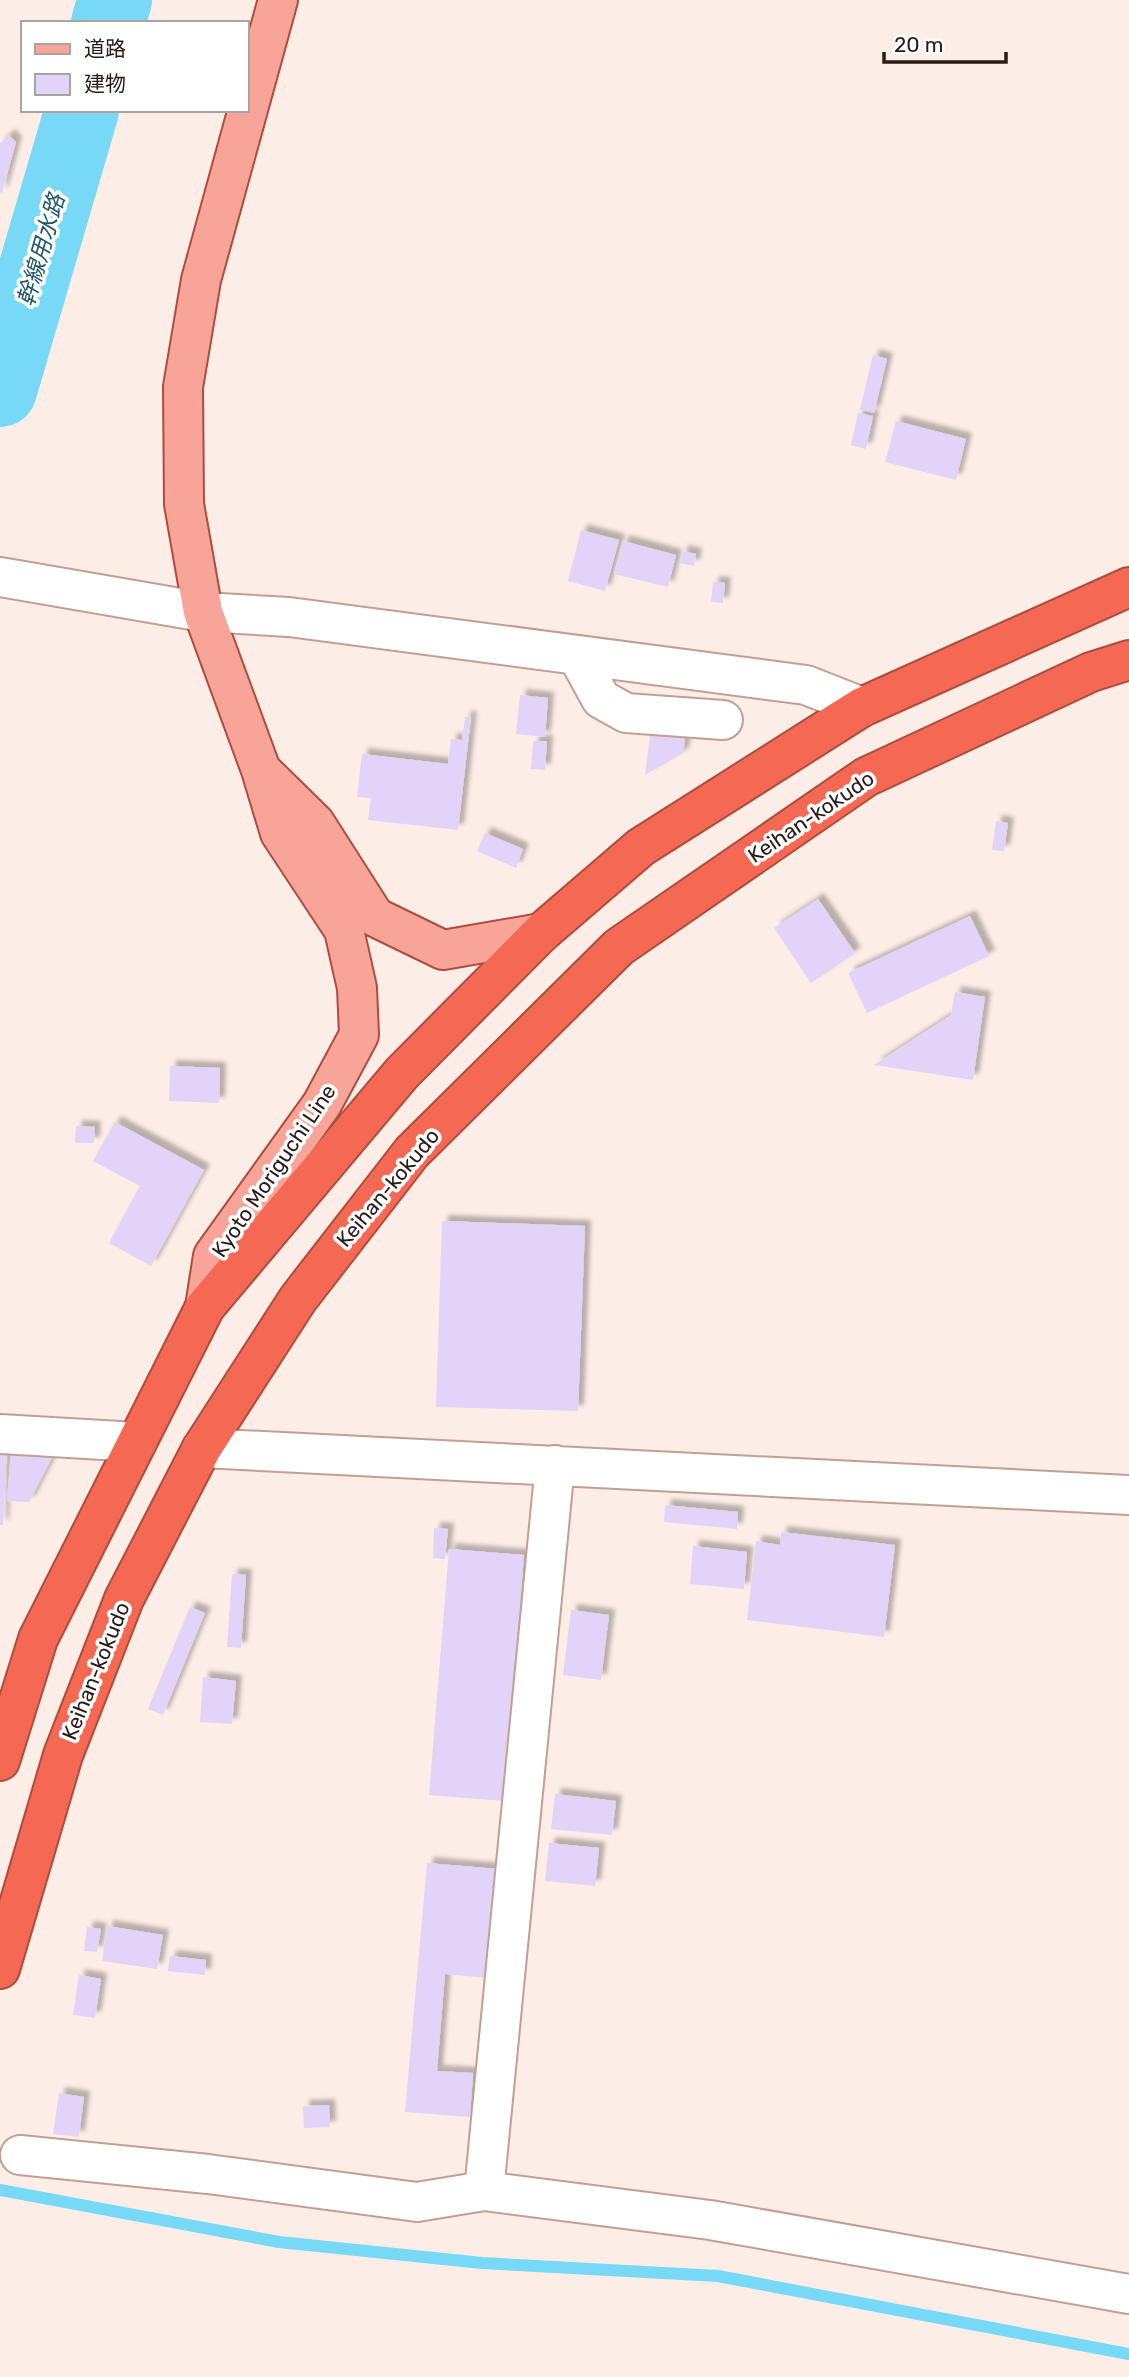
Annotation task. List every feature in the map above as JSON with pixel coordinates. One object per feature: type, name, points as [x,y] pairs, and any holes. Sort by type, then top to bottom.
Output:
[{"type":"highway","points":[[0,1761],[38,1639],[205,1307],[402,1073],[541,933],[641,847],[862,707],[1129,587]]},
{"type":"highway","name":"Keihan-kokudo","points":[[0,1969],[68,1742],[124,1599],[202,1448],[298,1299],[412,1152],[620,947],[866,777],[1091,672],[1129,660]]},
{"type":"main road","name":"Kyoto Moriguchi Line","points":[[248,109],[278,0]]},
{"type":"main road","name":"Kyoto Moriguchi Line","points":[[205,1307],[213,1256],[322,1104],[359,1035],[357,988],[344,930],[280,833],[261,771],[204,612],[184,504],[183,387],[201,280],[247,112]]},
{"type":"main road","name":"Kyoto Moriguchi Line","points":[[261,771],[315,823],[375,917],[443,950],[541,933]]},
{"type":"street","points":[[0,577],[204,612],[289,617],[806,685],[862,707]]},
{"type":"street","points":[[577,655],[601,699],[626,713],[723,720]]},
{"type":"street","points":[[0,1434],[137,1442]]},
{"type":"street","points":[[202,1448],[1129,1494]]},
{"type":"street","points":[[484,2191],[555,1465]]},
{"type":"street","points":[[20,2155],[208,2174],[417,2202],[484,2191],[710,2220],[1129,2294]]},
{"type":"building","points":[[9,135],[16,142],[2,193],[0,142]]},
{"type":"building","points":[[873,355],[887,359],[874,413],[860,409]]},
{"type":"building","points":[[858,413],[873,416],[866,449],[851,445]]},
{"type":"building","points":[[896,421],[966,439],[956,480],[885,462]]},
{"type":"building","points":[[581,530],[619,540],[605,591],[568,581]]},
{"type":"building","points":[[623,541],[676,555],[668,587],[614,574]]},
{"type":"building","points":[[682,551],[696,554],[694,566],[680,563]]},
{"type":"building","points":[[713,582],[725,583],[723,603],[711,602]]},
{"type":"building","points":[[520,695],[548,698],[545,737],[516,734]]},
{"type":"building","points":[[465,717],[471,717],[458,830],[368,820],[371,798],[357,797],[362,754],[448,764],[451,739],[462,740]]},
{"type":"building","points":[[651,728],[686,732],[683,753],[645,775]]},
{"type":"building","points":[[533,741],[547,741],[545,770],[531,769]]},
{"type":"building","points":[[996,821],[1008,823],[1004,851],[992,850]]},
{"type":"building","points":[[485,833],[523,849],[516,868],[477,851]]},
{"type":"building","points":[[818,899],[855,953],[811,983],[774,928]]},
{"type":"building","points":[[970,916],[989,956],[867,1013],[848,973]]},
{"type":"building","points":[[955,992],[985,997],[973,1080],[874,1065],[951,1015]]},
{"type":"building","points":[[170,1066],[220,1068],[219,1103],[169,1101]]},
{"type":"building","points":[[115,1122],[204,1170],[151,1266],[109,1243],[140,1186],[93,1161]]},
{"type":"building","points":[[76,1126],[95,1127],[94,1143],[75,1143]]},
{"type":"building","points":[[442,1221],[585,1226],[578,1411],[436,1407]]},
{"type":"building","points":[[0,1445],[7,1445],[3,1525],[0,1525]]},
{"type":"building","points":[[56,1450],[29,1502],[7,1501],[11,1451]]},
{"type":"building","points":[[665,1505],[738,1512],[737,1529],[664,1522]]},
{"type":"building","points":[[434,1528],[448,1529],[445,1559],[433,1558]]},
{"type":"building","points":[[781,1532],[895,1545],[884,1637],[747,1620],[756,1541],[780,1545]]},
{"type":"building","points":[[693,1546],[747,1552],[744,1589],[690,1584]]},
{"type":"building","points":[[449,1549],[524,1555],[504,1801],[429,1795]]},
{"type":"building","points":[[232,1574],[246,1575],[241,1648],[227,1647]]},
{"type":"building","points":[[190,1607],[205,1613],[163,1715],[148,1709]]},
{"type":"building","points":[[571,1610],[609,1615],[601,1680],[563,1675]]},
{"type":"building","points":[[203,1677],[236,1681],[232,1724],[200,1722]]},
{"type":"building","points":[[555,1794],[616,1801],[612,1835],[551,1829]]},
{"type":"building","points":[[549,1843],[599,1848],[595,1886],[545,1881]]},
{"type":"building","points":[[427,1863],[498,1869],[488,1978],[445,1974],[437,2071],[473,2073],[470,2117],[405,2112]]},
{"type":"building","points":[[107,1926],[163,1935],[157,1969],[102,1961]]},
{"type":"building","points":[[87,1927],[101,1929],[97,1952],[84,1951]]},
{"type":"building","points":[[170,1956],[206,1960],[205,1975],[168,1971]]},
{"type":"building","points":[[79,1975],[101,1979],[95,2018],[73,2015]]},
{"type":"building","points":[[59,2093],[84,2097],[79,2137],[53,2134]]},
{"type":"building","points":[[329,2105],[330,2127],[304,2128],[303,2106]]},
{"type":"waterway","name":"幹線用水路","points":[[109,21],[115,0]]},
{"type":"waterway","name":"幹線用水路","points":[[0,390],[81,112]]},
{"type":"waterway","points":[[0,2190],[279,2242],[482,2263],[718,2276],[1129,2354]]}]
